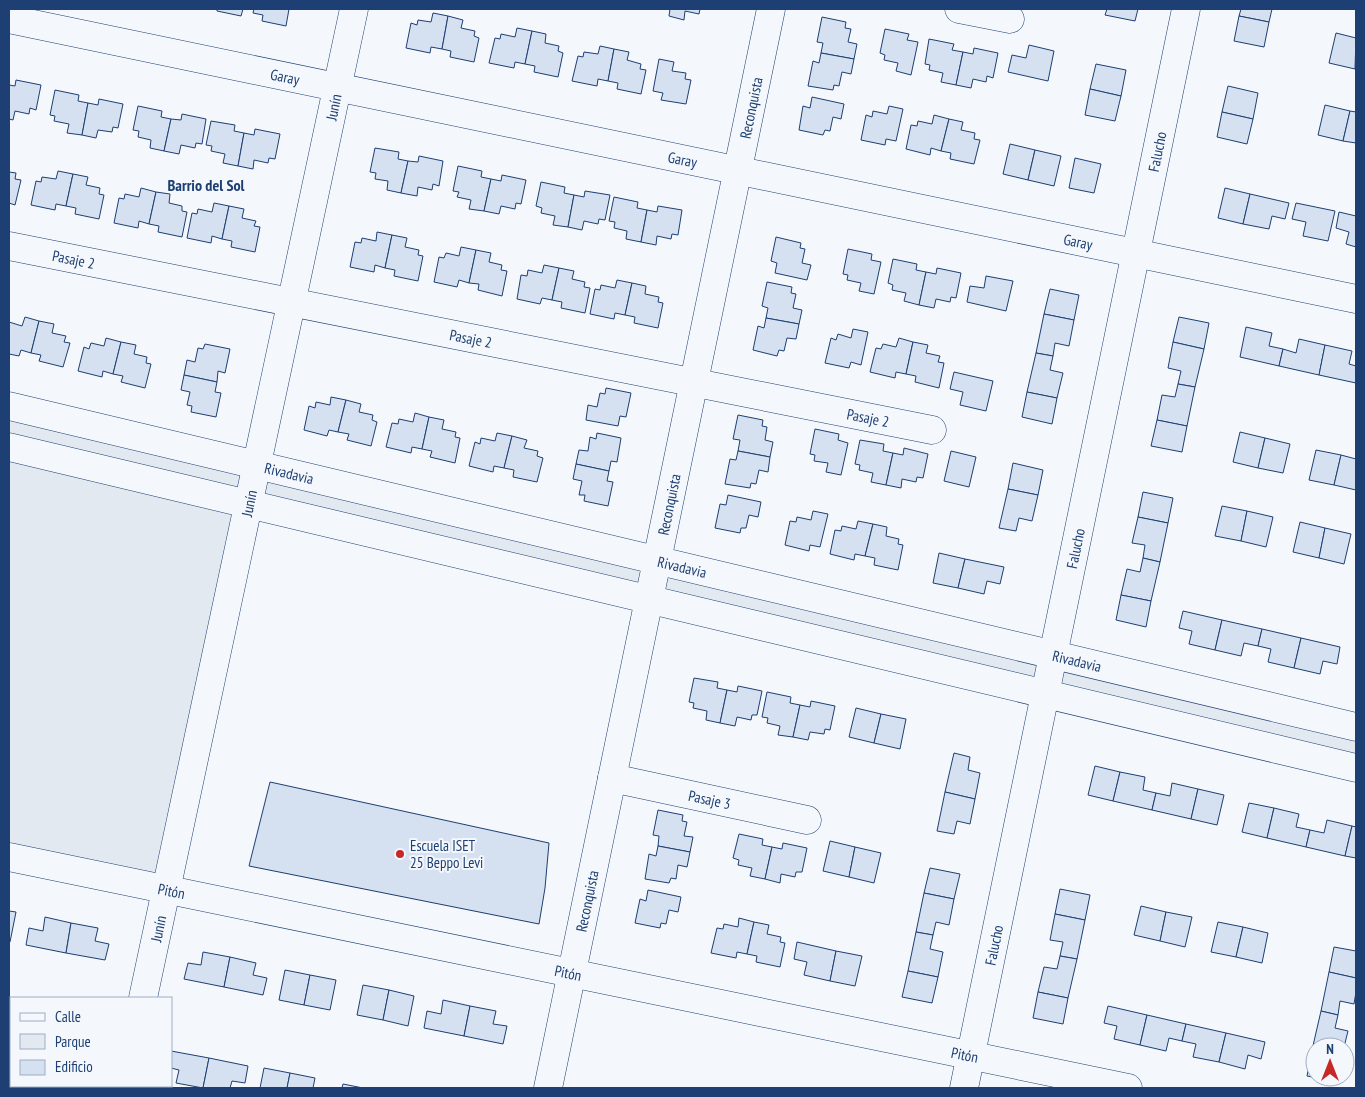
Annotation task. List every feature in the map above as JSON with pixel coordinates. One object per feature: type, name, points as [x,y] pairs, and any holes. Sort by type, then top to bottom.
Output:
[{"type":"street","name":"Junín","points":[[143,997],[354,9]]},
{"type":"street","name":"Reconquista","points":[[548,1088],[770,9]]},
{"type":"street","points":[[959,9],[1010,19]]},
{"type":"street","name":"Falucho","points":[[964,1088],[1186,9]]},
{"type":"street","name":"Garay","points":[[9,20],[1356,299]]},
{"type":"street","name":"Pasaje 2","points":[[9,246],[932,430]]},
{"type":"street","name":"Rivadavia","points":[[9,406],[1356,728]]},
{"type":"street","points":[[9,447],[1356,768]]},
{"type":"street","name":"Pasaje 3","points":[[612,778],[807,820]]},
{"type":"street","name":"Pitón","points":[[9,857],[1128,1088]]},
{"type":"green space","points":[[9,406],[1356,727],[1356,768],[249,504],[167,889],[9,857]]},
{"type":"building","points":[[217,9],[243,9],[241,16],[217,11]]},
{"type":"building","points":[[254,9],[289,9],[286,26],[262,21],[263,15],[253,13]]},
{"type":"building","points":[[670,9],[700,9],[699,14],[685,11],[684,20],[669,16]]},
{"type":"building","points":[[1107,9],[1138,9],[1135,21],[1105,15]]},
{"type":"building","points":[[1241,9],[1272,9],[1269,22],[1239,16]]},
{"type":"building","points":[[433,13],[448,16],[442,49],[431,47],[430,53],[406,48],[411,23],[417,25],[418,20],[431,22]]},
{"type":"building","points":[[448,16],[463,20],[461,28],[475,31],[474,36],[479,38],[474,62],[450,57],[451,51],[442,49]]},
{"type":"building","points":[[1239,16],[1269,22],[1264,47],[1234,41]]},
{"type":"building","points":[[822,17],[846,22],[845,28],[851,29],[848,42],[857,44],[854,59],[821,53],[823,43],[817,42]]},
{"type":"building","points":[[517,28],[532,31],[525,64],[515,62],[514,68],[489,63],[495,38],[500,39],[501,34],[515,37]]},
{"type":"building","points":[[885,29],[909,34],[907,40],[918,42],[911,75],[896,71],[898,63],[884,60],[885,55],[880,53]]},
{"type":"building","points":[[532,31],[546,34],[545,43],[559,46],[558,51],[563,53],[558,77],[534,72],[535,66],[525,64]]},
{"type":"building","points":[[1336,33],[1356,38],[1355,69],[1329,63]]},
{"type":"building","points":[[929,39],[954,44],[952,50],[963,52],[956,85],[941,82],[943,73],[929,70],[930,65],[925,64]]},
{"type":"building","points":[[1029,45],[1054,51],[1048,81],[1008,72],[1012,55],[1026,58]]},
{"type":"building","points":[[600,46],[614,49],[608,81],[598,79],[597,86],[572,81],[578,56],[583,57],[584,52],[598,54]]},
{"type":"building","points":[[974,48],[998,53],[993,78],[987,76],[986,82],[973,79],[971,88],[956,85],[963,52],[973,54]]},
{"type":"building","points":[[614,49],[629,52],[627,60],[641,64],[640,69],[646,70],[641,94],[617,89],[618,83],[608,81]]},
{"type":"building","points":[[821,53],[854,59],[851,74],[842,72],[839,86],[834,85],[833,90],[808,86],[813,61],[819,63]]},
{"type":"building","points":[[659,59],[674,62],[672,71],[686,73],[685,79],[691,80],[686,104],[661,100],[663,93],[653,91]]},
{"type":"building","points":[[1096,64],[1126,70],[1121,96],[1090,89]]},
{"type":"building","points":[[16,80],[41,85],[36,110],[30,108],[29,114],[15,111],[13,120],[9,119],[9,85],[15,86]]},
{"type":"building","points":[[1228,86],[1258,93],[1253,119],[1222,112]]},
{"type":"building","points":[[1090,89],[1121,96],[1115,121],[1085,115]]},
{"type":"building","points":[[55,90],[79,95],[78,101],[88,103],[82,135],[67,133],[69,124],[54,121],[55,116],[50,115]]},
{"type":"building","points":[[812,97],[844,104],[841,119],[833,117],[830,131],[825,130],[823,135],[799,130],[803,106],[810,108]]},
{"type":"building","points":[[99,99],[123,104],[118,128],[113,127],[112,132],[98,130],[96,138],[82,135],[88,103],[98,105]]},
{"type":"building","points":[[1325,105],[1350,111],[1343,141],[1318,135]]},
{"type":"building","points":[[138,106],[162,111],[161,117],[171,119],[164,151],[150,148],[151,140],[138,137],[139,131],[133,130]]},
{"type":"building","points":[[889,106],[903,109],[896,141],[886,139],[885,145],[861,140],[866,115],[872,117],[873,111],[887,114]]},
{"type":"building","points":[[1350,111],[1356,112],[1356,143],[1343,141]]},
{"type":"building","points":[[1222,112],[1253,119],[1247,144],[1217,137]]},
{"type":"building","points":[[182,114],[206,119],[202,144],[196,143],[195,148],[181,145],[179,154],[164,151],[171,119],[181,120]]},
{"type":"building","points":[[934,115],[949,119],[941,151],[931,148],[930,155],[906,149],[911,125],[917,126],[918,121],[932,124]]},
{"type":"building","points":[[949,119],[963,122],[961,130],[975,133],[974,139],[980,140],[974,164],[950,159],[951,153],[941,151]]},
{"type":"building","points":[[211,121],[235,125],[234,131],[244,133],[238,166],[223,163],[225,154],[211,151],[212,146],[206,145]]},
{"type":"building","points":[[255,129],[280,134],[275,159],[269,158],[268,163],[254,160],[253,169],[238,166],[244,133],[254,135]]},
{"type":"building","points":[[1010,144],[1035,150],[1028,180],[1003,174]]},
{"type":"building","points":[[375,148],[399,152],[398,159],[408,161],[401,193],[387,190],[388,181],[375,179],[376,173],[370,172]]},
{"type":"building","points":[[1035,150],[1061,156],[1054,186],[1028,180]]},
{"type":"building","points":[[419,156],[443,161],[439,186],[433,184],[432,190],[418,187],[417,196],[401,193],[408,161],[418,162]]},
{"type":"building","points":[[1075,158],[1101,164],[1094,193],[1069,188]]},
{"type":"building","points":[[458,166],[482,171],[481,177],[491,179],[484,211],[469,209],[471,200],[457,197],[459,192],[453,191]]},
{"type":"building","points":[[58,171],[73,174],[66,206],[56,204],[55,210],[31,205],[36,181],[41,182],[42,177],[56,179]]},
{"type":"building","points":[[9,172],[16,173],[15,179],[21,180],[15,205],[9,203]]},
{"type":"building","points":[[73,174],[88,177],[86,185],[100,188],[99,194],[104,195],[99,219],[75,214],[76,208],[66,206]]},
{"type":"building","points":[[502,175],[526,180],[521,204],[516,203],[515,209],[501,206],[499,214],[484,211],[491,179],[501,181]]},
{"type":"building","points":[[541,182],[565,187],[564,193],[574,195],[568,227],[553,225],[555,216],[541,213],[542,208],[536,206]]},
{"type":"building","points":[[141,188],[156,192],[149,224],[139,221],[138,228],[114,223],[119,198],[124,199],[125,194],[139,197]]},
{"type":"building","points":[[1225,188],[1250,194],[1243,224],[1218,218]]},
{"type":"building","points":[[585,191],[610,195],[605,220],[599,219],[598,224],[584,221],[582,230],[568,227],[574,195],[584,197]]},
{"type":"building","points":[[156,192],[170,194],[169,203],[182,206],[182,211],[187,212],[182,237],[158,232],[159,226],[149,224]]},
{"type":"building","points":[[1250,194],[1289,203],[1285,219],[1272,216],[1269,229],[1243,224]]},
{"type":"building","points":[[614,197],[638,202],[637,208],[647,210],[641,242],[626,239],[627,231],[614,228],[615,222],[609,221]]},
{"type":"building","points":[[214,203],[229,206],[222,239],[212,236],[211,243],[187,238],[192,213],[197,214],[198,209],[212,212]]},
{"type":"building","points":[[1296,203],[1335,211],[1328,241],[1303,236],[1306,222],[1292,219]]},
{"type":"building","points":[[229,206],[244,209],[242,218],[256,221],[254,226],[260,227],[255,252],[231,247],[232,241],[222,239]]},
{"type":"building","points":[[658,206],[682,210],[678,235],[672,234],[671,239],[657,236],[656,245],[641,242],[647,210],[657,212]]},
{"type":"building","points":[[1339,212],[1356,216],[1356,247],[1346,244],[1349,232],[1336,228]]},
{"type":"building","points":[[377,232],[392,235],[385,268],[375,265],[374,272],[350,267],[355,242],[361,243],[362,238],[376,241]]},
{"type":"building","points":[[392,235],[407,238],[405,247],[419,250],[418,255],[423,256],[418,281],[394,276],[395,270],[385,268]]},
{"type":"building","points":[[776,237],[801,243],[800,248],[805,249],[802,263],[811,265],[807,280],[775,273],[777,263],[771,261]]},
{"type":"building","points":[[461,247],[476,250],[469,283],[459,280],[457,287],[434,282],[439,257],[444,258],[446,253],[459,256]]},
{"type":"building","points":[[848,249],[872,254],[871,260],[881,262],[874,294],[859,291],[861,283],[847,280],[848,275],[843,274]]},
{"type":"building","points":[[476,250],[491,253],[489,262],[502,265],[501,270],[507,271],[502,296],[478,290],[479,284],[469,283]]},
{"type":"building","points":[[893,259],[917,264],[916,270],[926,272],[919,305],[904,301],[906,293],[892,290],[893,285],[888,283]]},
{"type":"building","points":[[544,265],[559,268],[552,300],[542,298],[540,304],[517,299],[521,275],[527,276],[528,270],[542,273]]},
{"type":"building","points":[[559,268],[574,271],[572,279],[585,282],[584,287],[590,288],[585,313],[561,308],[562,302],[552,300]]},
{"type":"building","points":[[937,268],[961,273],[956,298],[951,297],[950,302],[936,299],[934,308],[919,305],[926,272],[936,274]]},
{"type":"building","points":[[986,276],[1013,281],[1006,311],[967,302],[970,286],[984,288]]},
{"type":"building","points":[[617,280],[632,283],[625,315],[615,313],[614,319],[590,314],[595,289],[600,290],[601,285],[615,288]]},
{"type":"building","points":[[767,282],[792,287],[791,293],[796,294],[793,308],[802,310],[799,324],[766,318],[768,308],[762,306]]},
{"type":"building","points":[[632,283],[646,286],[645,294],[659,297],[658,302],[663,303],[658,328],[634,323],[635,317],[625,315]]},
{"type":"building","points":[[1050,289],[1079,295],[1074,320],[1044,314]]},
{"type":"building","points":[[1044,314],[1074,320],[1069,346],[1055,343],[1053,356],[1036,353]]},
{"type":"building","points":[[25,317],[39,321],[31,353],[21,350],[19,356],[9,354],[9,322],[22,326]]},
{"type":"building","points":[[1179,317],[1209,323],[1204,349],[1173,342]]},
{"type":"building","points":[[766,318],[799,324],[796,339],[787,338],[784,351],[779,350],[777,356],[753,350],[758,326],[764,328]]},
{"type":"building","points":[[39,321],[54,324],[52,333],[66,336],[64,342],[70,343],[63,367],[39,361],[41,355],[31,353]]},
{"type":"building","points":[[1246,327],[1272,333],[1269,346],[1283,349],[1279,366],[1240,357]]},
{"type":"building","points":[[853,329],[868,332],[861,365],[851,362],[849,368],[825,363],[831,338],[836,340],[838,334],[851,338]]},
{"type":"building","points":[[106,338],[121,342],[113,374],[103,371],[102,377],[78,371],[84,347],[89,349],[91,343],[104,346]]},
{"type":"building","points":[[899,338],[913,342],[906,374],[896,372],[895,378],[870,372],[876,348],[881,349],[883,344],[896,347]]},
{"type":"building","points":[[1299,339],[1325,345],[1319,375],[1279,366],[1283,349],[1296,353]]},
{"type":"building","points":[[121,342],[136,345],[134,354],[147,357],[146,363],[151,364],[145,388],[121,382],[123,376],[113,374]]},
{"type":"building","points":[[913,342],[928,345],[926,353],[940,356],[938,362],[944,363],[939,388],[915,382],[916,376],[906,374]]},
{"type":"building","points":[[1173,342],[1204,349],[1195,387],[1178,384],[1181,371],[1168,368]]},
{"type":"building","points":[[205,344],[230,349],[225,373],[218,371],[217,382],[184,375],[187,360],[195,362],[198,348],[203,349]]},
{"type":"building","points":[[1325,345],[1352,351],[1349,364],[1356,366],[1356,383],[1319,375]]},
{"type":"building","points":[[1036,353],[1053,356],[1050,370],[1063,373],[1057,398],[1027,392]]},
{"type":"building","points":[[954,372],[993,381],[986,411],[960,405],[963,392],[950,389]]},
{"type":"building","points":[[184,375],[217,382],[215,392],[221,393],[216,417],[191,412],[192,406],[187,405],[190,392],[181,390]]},
{"type":"building","points":[[1178,384],[1195,387],[1187,426],[1157,420],[1162,395],[1175,397]]},
{"type":"building","points":[[606,388],[631,393],[626,417],[620,416],[618,426],[586,420],[588,405],[597,407],[600,393],[605,394]]},
{"type":"building","points":[[1027,392],[1057,398],[1052,424],[1022,417]]},
{"type":"building","points":[[331,397],[346,400],[338,432],[329,430],[327,436],[304,430],[309,406],[315,408],[316,402],[330,405]]},
{"type":"building","points":[[346,400],[361,404],[359,412],[373,415],[372,420],[377,422],[371,446],[347,440],[349,434],[338,432]]},
{"type":"building","points":[[415,413],[429,417],[422,449],[412,447],[411,453],[386,447],[392,423],[398,424],[399,419],[413,422]]},
{"type":"building","points":[[738,415],[763,420],[762,426],[767,427],[765,440],[773,442],[770,457],[738,451],[740,440],[733,439]]},
{"type":"building","points":[[429,417],[444,420],[442,429],[456,432],[455,437],[460,438],[455,463],[430,457],[432,451],[422,449]]},
{"type":"building","points":[[1157,420],[1187,426],[1182,452],[1151,446]]},
{"type":"building","points":[[815,429],[839,434],[838,440],[848,443],[841,475],[826,472],[828,463],[814,461],[815,455],[810,454]]},
{"type":"building","points":[[1240,432],[1265,438],[1258,468],[1233,462]]},
{"type":"building","points":[[497,433],[512,436],[504,468],[494,466],[493,472],[469,466],[475,442],[480,444],[481,438],[495,441]]},
{"type":"building","points":[[597,433],[621,438],[617,462],[611,461],[609,471],[576,464],[579,450],[588,451],[590,437],[596,439]]},
{"type":"building","points":[[512,436],[527,440],[524,448],[538,451],[537,456],[543,458],[537,482],[513,477],[514,470],[504,468]]},
{"type":"building","points":[[1265,438],[1290,444],[1283,473],[1258,468]]},
{"type":"building","points":[[860,440],[884,444],[883,451],[893,453],[886,485],[871,482],[873,473],[859,470],[860,465],[855,464]]},
{"type":"building","points":[[904,448],[928,454],[923,478],[917,477],[916,482],[902,479],[901,488],[886,485],[893,453],[903,455]]},
{"type":"building","points":[[1316,450],[1341,455],[1334,485],[1309,480]]},
{"type":"building","points":[[738,451],[770,457],[768,472],[759,470],[756,484],[751,483],[750,488],[725,484],[730,459],[736,460]]},
{"type":"building","points":[[951,451],[976,457],[969,487],[944,481]]},
{"type":"building","points":[[1341,455],[1356,459],[1356,490],[1334,485]]},
{"type":"building","points":[[1013,463],[1043,470],[1038,495],[1008,489]]},
{"type":"building","points":[[576,464],[609,471],[607,481],[613,482],[608,506],[584,501],[585,495],[579,495],[582,481],[573,479]]},
{"type":"building","points":[[1008,489],[1038,495],[1032,521],[1019,518],[1016,531],[999,528]]},
{"type":"building","points":[[1143,492],[1173,498],[1168,523],[1138,517]]},
{"type":"building","points":[[728,495],[761,502],[758,517],[749,515],[746,528],[741,528],[740,533],[715,528],[720,504],[726,505]]},
{"type":"building","points":[[1222,506],[1247,511],[1241,541],[1215,536]]},
{"type":"building","points":[[813,511],[828,514],[820,547],[810,545],[809,551],[785,545],[790,521],[796,522],[797,517],[811,520]]},
{"type":"building","points":[[1247,511],[1273,517],[1266,547],[1241,541]]},
{"type":"building","points":[[1138,517],[1168,523],[1160,562],[1143,558],[1145,545],[1132,543]]},
{"type":"building","points":[[858,521],[873,524],[865,556],[855,554],[854,560],[830,554],[835,530],[841,531],[842,526],[856,529]]},
{"type":"building","points":[[1300,522],[1325,528],[1319,558],[1293,552]]},
{"type":"building","points":[[873,524],[887,527],[886,536],[899,539],[898,544],[903,545],[898,570],[874,565],[875,558],[865,556]]},
{"type":"building","points":[[1325,528],[1351,534],[1344,564],[1319,558]]},
{"type":"building","points":[[939,553],[965,559],[958,588],[933,583]]},
{"type":"building","points":[[1143,558],[1160,562],[1151,601],[1121,595],[1127,569],[1140,572]]},
{"type":"building","points":[[965,559],[1004,567],[1000,584],[987,581],[984,594],[958,588]]},
{"type":"building","points":[[1121,595],[1151,601],[1146,627],[1116,620]]},
{"type":"building","points":[[1183,611],[1222,620],[1215,650],[1189,644],[1192,631],[1179,628]]},
{"type":"building","points":[[1222,620],[1262,629],[1258,646],[1244,643],[1241,656],[1215,650]]},
{"type":"building","points":[[1262,629],[1301,638],[1294,668],[1268,662],[1271,649],[1258,646]]},
{"type":"building","points":[[1301,638],[1340,647],[1337,664],[1323,661],[1320,674],[1294,668]]},
{"type":"building","points":[[694,678],[718,682],[717,688],[727,690],[720,723],[706,720],[707,711],[693,708],[694,703],[689,702]]},
{"type":"building","points":[[738,686],[762,691],[757,715],[752,715],[751,720],[737,717],[735,726],[720,723],[727,690],[737,692]]},
{"type":"building","points":[[767,692],[791,697],[790,703],[800,705],[793,737],[778,735],[780,726],[767,723],[768,718],[762,717]]},
{"type":"building","points":[[811,701],[835,706],[830,730],[825,729],[824,734],[810,732],[808,740],[793,737],[800,705],[810,707]]},
{"type":"building","points":[[856,708],[881,714],[874,743],[849,737]]},
{"type":"building","points":[[881,714],[906,719],[900,749],[874,743]]},
{"type":"building","points":[[954,753],[970,757],[968,770],[980,773],[975,799],[945,792]]},
{"type":"building","points":[[1095,766],[1120,772],[1113,801],[1088,795]]},
{"type":"building","points":[[1120,772],[1145,777],[1143,790],[1156,793],[1152,810],[1113,801]]},
{"type":"building","name":"Escuela ISET 25 Beppo Levi","points":[[270,782],[549,843],[545,888],[539,924],[249,866]]},
{"type":"building","points":[[1172,783],[1198,789],[1191,819],[1152,810],[1156,793],[1170,796]]},
{"type":"building","points":[[1198,789],[1224,795],[1217,825],[1191,819]]},
{"type":"building","points":[[945,792],[975,799],[970,824],[957,821],[954,834],[937,831]]},
{"type":"building","points":[[1249,803],[1274,808],[1267,838],[1242,832]]},
{"type":"building","points":[[1274,808],[1299,814],[1296,827],[1310,830],[1306,847],[1267,838]]},
{"type":"building","points":[[658,810],[683,815],[682,821],[687,822],[684,836],[693,837],[690,852],[658,846],[659,836],[653,835]]},
{"type":"building","points":[[1327,820],[1352,826],[1345,856],[1306,847],[1310,830],[1324,833]]},
{"type":"building","points":[[1352,826],[1356,827],[1356,858],[1345,856]]},
{"type":"building","points":[[739,834],[763,839],[762,845],[772,847],[765,879],[750,876],[752,868],[738,865],[739,860],[733,858]]},
{"type":"building","points":[[830,841],[855,847],[849,877],[823,871]]},
{"type":"building","points":[[783,843],[807,848],[802,872],[796,872],[795,877],[781,874],[780,883],[765,879],[772,847],[782,849]]},
{"type":"building","points":[[658,846],[690,852],[687,867],[678,865],[676,879],[671,878],[669,883],[645,879],[649,854],[656,856]]},
{"type":"building","points":[[855,847],[881,853],[874,883],[849,877]]},
{"type":"building","points":[[930,868],[960,874],[954,899],[924,893]]},
{"type":"building","points":[[1060,889],[1090,895],[1085,920],[1055,914]]},
{"type":"building","points":[[648,890],[681,897],[678,912],[669,910],[666,924],[661,923],[660,928],[635,923],[640,899],[646,901]]},
{"type":"building","points":[[924,893],[954,899],[949,925],[936,922],[933,935],[916,932]]},
{"type":"building","points":[[1141,906],[1166,912],[1160,941],[1134,935]]},
{"type":"building","points":[[9,911],[16,912],[10,942],[9,942]]},
{"type":"building","points":[[1166,912],[1192,917],[1185,947],[1160,941]]},
{"type":"building","points":[[1055,914],[1085,920],[1077,959],[1060,956],[1063,942],[1050,940]]},
{"type":"building","points":[[45,917],[71,923],[66,953],[26,945],[29,928],[43,931]]},
{"type":"building","points":[[739,918],[754,922],[747,954],[737,952],[736,958],[711,953],[717,928],[723,929],[724,924],[738,927]]},
{"type":"building","points":[[754,922],[769,925],[767,934],[781,937],[780,942],[785,943],[780,967],[756,962],[757,956],[747,954]]},
{"type":"building","points":[[1218,922],[1243,927],[1236,957],[1211,952]]},
{"type":"building","points":[[71,923],[98,928],[95,941],[109,944],[105,960],[66,953]]},
{"type":"building","points":[[1243,927],[1268,933],[1262,963],[1236,957]]},
{"type":"building","points":[[916,932],[933,935],[930,949],[943,952],[938,977],[908,971]]},
{"type":"building","points":[[797,942],[836,951],[830,981],[804,975],[807,962],[794,959]]},
{"type":"building","points":[[1334,947],[1356,951],[1356,978],[1329,972]]},
{"type":"building","points":[[836,951],[862,956],[855,986],[830,981]]},
{"type":"building","points":[[203,952],[230,957],[224,987],[184,979],[188,963],[201,965]]},
{"type":"building","points":[[1060,956],[1077,959],[1068,998],[1038,992],[1044,967],[1057,969]]},
{"type":"building","points":[[230,957],[256,963],[253,975],[267,978],[263,995],[224,987]]},
{"type":"building","points":[[285,970],[310,975],[304,1005],[279,1000]]},
{"type":"building","points":[[908,971],[938,977],[932,1003],[902,997]]},
{"type":"building","points":[[1329,972],[1356,978],[1354,1004],[1340,1001],[1338,1015],[1321,1011]]},
{"type":"building","points":[[310,975],[336,980],[330,1010],[304,1005]]},
{"type":"building","points":[[363,985],[389,990],[383,1020],[357,1015]]},
{"type":"building","points":[[389,990],[414,996],[408,1026],[383,1020]]},
{"type":"building","points":[[1038,992],[1068,998],[1063,1024],[1033,1018]]},
{"type":"building","points":[[443,1000],[470,1006],[464,1036],[424,1028],[427,1011],[441,1014]]},
{"type":"building","points":[[470,1006],[496,1011],[493,1024],[507,1026],[503,1044],[464,1036]]},
{"type":"building","points":[[1108,1006],[1147,1015],[1140,1045],[1114,1039],[1117,1026],[1104,1023]]},
{"type":"building","points":[[1321,1011],[1338,1015],[1335,1028],[1348,1031],[1346,1037],[1315,1037]]},
{"type":"building","points":[[1147,1015],[1186,1024],[1182,1041],[1169,1038],[1166,1051],[1140,1045]]},
{"type":"building","points":[[1186,1024],[1226,1033],[1219,1062],[1193,1057],[1196,1044],[1182,1041]]},
{"type":"building","points":[[1226,1033],[1265,1042],[1261,1059],[1248,1055],[1245,1069],[1219,1062]]},
{"type":"building","points":[[172,1051],[209,1058],[203,1088],[176,1083],[179,1070],[172,1068]]},
{"type":"building","points":[[209,1058],[248,1066],[245,1083],[232,1081],[230,1088],[203,1088]]},
{"type":"building","points":[[264,1068],[290,1073],[287,1088],[260,1088]]},
{"type":"building","points":[[290,1073],[315,1078],[313,1088],[287,1088]]},
{"type":"building","points":[[343,1084],[363,1088],[342,1088]]},
{"type":"place","name":"Escuela ISET 25 Beppo Levi","points":[[400,854]]},
{"type":"district","name":"Barrio del Sol","points":[[206,185]]}]
